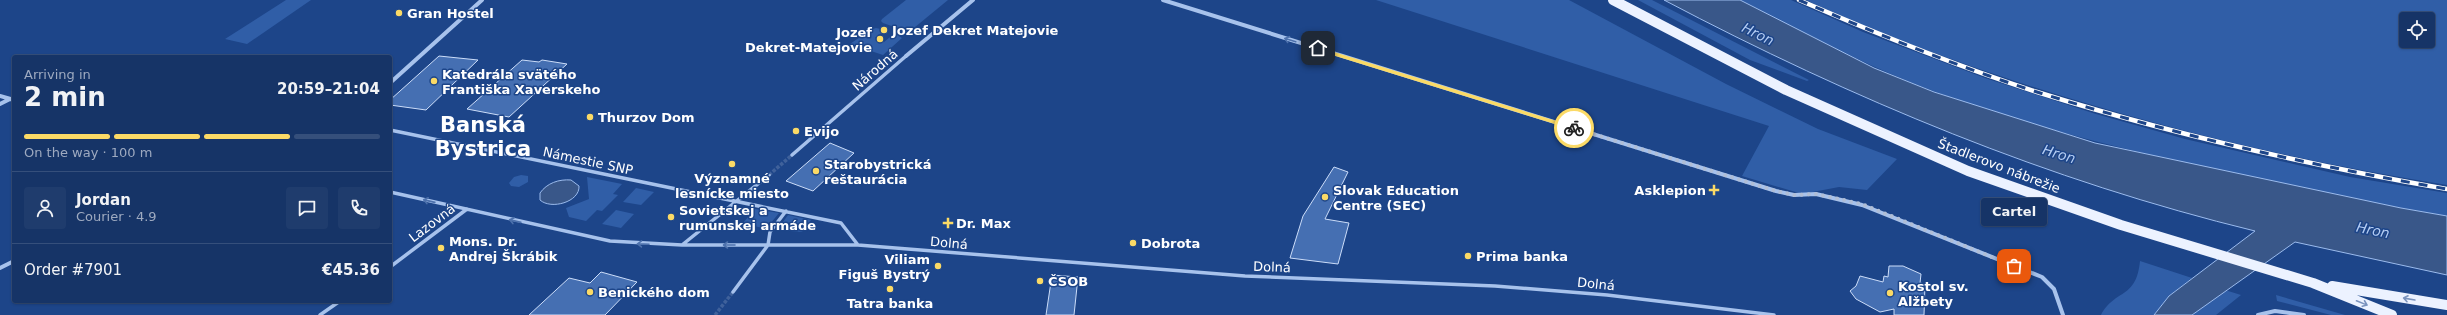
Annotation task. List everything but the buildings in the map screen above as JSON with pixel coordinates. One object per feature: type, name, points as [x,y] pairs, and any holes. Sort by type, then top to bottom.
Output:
[{"type":"main road","name":"Štadlerovo nábrežie","points":[[1614,0],[1774,84],[1968,171],[2121,225],[2313,282],[2392,315]]},
{"type":"main road","points":[[2313,282],[2447,305]]},
{"type":"street","points":[[392,81],[482,0]]},
{"type":"street","name":"Národná","points":[[792,155],[973,0]]},
{"type":"street","points":[[1163,0],[1788,194],[1816,194],[1862,204],[2021,268],[2051,282],[2055,289],[2063,315]]},
{"type":"street","points":[[0,96],[12,99]]},
{"type":"street","points":[[0,104],[12,99]]},
{"type":"street","name":"Námestie SNP","points":[[392,130],[841,223],[858,245]]},
{"type":"street","points":[[682,245],[769,175]]},
{"type":"street","points":[[392,192],[610,241],[682,245],[768,245]]},
{"type":"street","name":"Lazovná","points":[[392,265],[467,209]]},
{"type":"street","points":[[733,292],[768,245],[770,232],[786,211]]},
{"type":"street","name":"Dolná","points":[[768,245],[858,245],[1246,276],[1510,287],[1629,298],[1774,315]]},
{"type":"street","points":[[0,268],[12,262]]},
{"type":"street","points":[[320,315],[337,303]]},
{"type":"street","points":[[2258,315],[2275,311],[2304,315]]},
{"type":"shaded area","points":[[286,0],[311,0],[247,44],[225,39]]},
{"type":"shaded area","points":[[906,0],[948,0],[909,32],[881,21]]},
{"type":"shaded area","points":[[1376,0],[1569,0],[1726,84],[1818,129],[1897,159],[1867,190],[1839,187],[1802,194],[1742,176],[1769,126]]},
{"type":"shaded area","points":[[1638,0],[1652,0],[1809,80],[1807,81],[1750,60]]},
{"type":"shaded area","points":[[1740,0],[1791,0],[1863,32],[1985,78],[2096,114],[2185,139],[2350,177],[2447,193],[2447,216],[2401,208],[2165,158],[2106,144],[1990,111],[1933,91],[1883,71]]},
{"type":"shaded area","points":[[1806,0],[2447,0],[2447,185],[2334,165],[2221,140],[2166,126],[2055,94],[2000,76],[1877,31]]},
{"type":"shaded area","points":[[876,28],[885,30],[875,38],[884,42],[895,33],[902,38],[883,55],[850,44],[870,30]]},
{"type":"shaded area","points":[[521,175],[528,176],[528,182],[519,187],[511,186],[509,183],[514,177]]},
{"type":"shaded area","points":[[587,177],[622,184],[613,194],[618,195],[602,211],[597,210],[586,221],[569,217],[566,208],[589,199]]},
{"type":"shaded area","points":[[636,188],[654,192],[641,205],[623,202]]},
{"type":"shaded area","points":[[755,209],[779,213],[766,229],[743,223]]},
{"type":"shaded area","points":[[616,210],[634,214],[621,228],[602,224]]},
{"type":"shaded area","points":[[788,215],[811,220],[802,232],[777,230]]},
{"type":"shaded area","points":[[2140,261],[2192,278],[2169,296],[2154,315],[2101,315],[2113,301],[2130,288],[2138,273]]},
{"type":"shaded area","points":[[2225,290],[2241,295],[2216,315],[2192,315]]},
{"type":"shaded area","points":[[2276,295],[2345,315],[2331,315],[2277,301]]},
{"type":"water","name":"Hron","points":[[1664,0],[1740,0],[1874,68],[1934,92],[2095,143],[2401,208],[2447,216],[2447,275],[2295,242],[2192,315],[2154,315],[2169,296],[2255,231],[2178,211],[2102,188],[1953,134],[1807,71]]},
{"type":"water","points":[[562,180],[571,180],[579,186],[578,192],[570,200],[564,203],[551,204],[540,200],[540,193],[550,184]]},
{"type":"tunnel","points":[[769,175],[792,155]]},
{"type":"tunnel","points":[[715,315],[733,292]]},
{"type":"railway","points":[[1799,0],[1887,37],[2007,82],[2138,122],[2292,159],[2447,189]]},
{"type":"way so far","points":[[1574,128],[1776,191],[1794,195],[1816,194],[1862,204],[2014,266]]},
{"type":"place","name":"Gran Hostel","points":[[399,13]]},
{"type":"place","name":"Jozef Dekret Matejovie","points":[[884,30]]},
{"type":"place","name":"Jozef Dekret-Matejovie","points":[[880,39]]},
{"type":"place","name":"Katedrála svätého Františka Xaverskeho","points":[[434,81]]},
{"type":"place","name":"Thurzov Dom","points":[[590,117]]},
{"type":"place","name":"Evijo","points":[[796,131]]},
{"type":"place","name":"Významné lesnícke miesto","points":[[732,164]]},
{"type":"place","name":"Starobystrická reštaurácia","points":[[816,171]]},
{"type":"place","name":"Asklepion","points":[[1714,190]]},
{"type":"place","name":"Slovak Education Centre (SEC)","points":[[1325,197]]},
{"type":"place","name":"Sovietskej a rumunskej armáde","points":[[671,217]]},
{"type":"place","name":"Dr. Max","points":[[948,223]]},
{"type":"place","name":"Dobrota","points":[[1133,243]]},
{"type":"place","name":"Mons. Dr. Andrej Škrábik","points":[[441,248]]},
{"type":"place","name":"Prima banka","points":[[1468,256]]},
{"type":"place","name":"Viliam Figuš Bystrý","points":[[938,266]]},
{"type":"place","name":"Cartel","points":[[2014,266]]},
{"type":"place","name":"ČSOB","points":[[1040,281]]},
{"type":"place","name":"Tatra banka","points":[[890,289]]},
{"type":"place","name":"Benického dom","points":[[590,292]]},
{"type":"place","name":"Kostol sv. Alžbety","points":[[1890,293]]},
{"type":"district","name":"Banská Bystrica","points":[[483,137]]},
{"type":"route","points":[[1318,48],[1574,128]]}]
